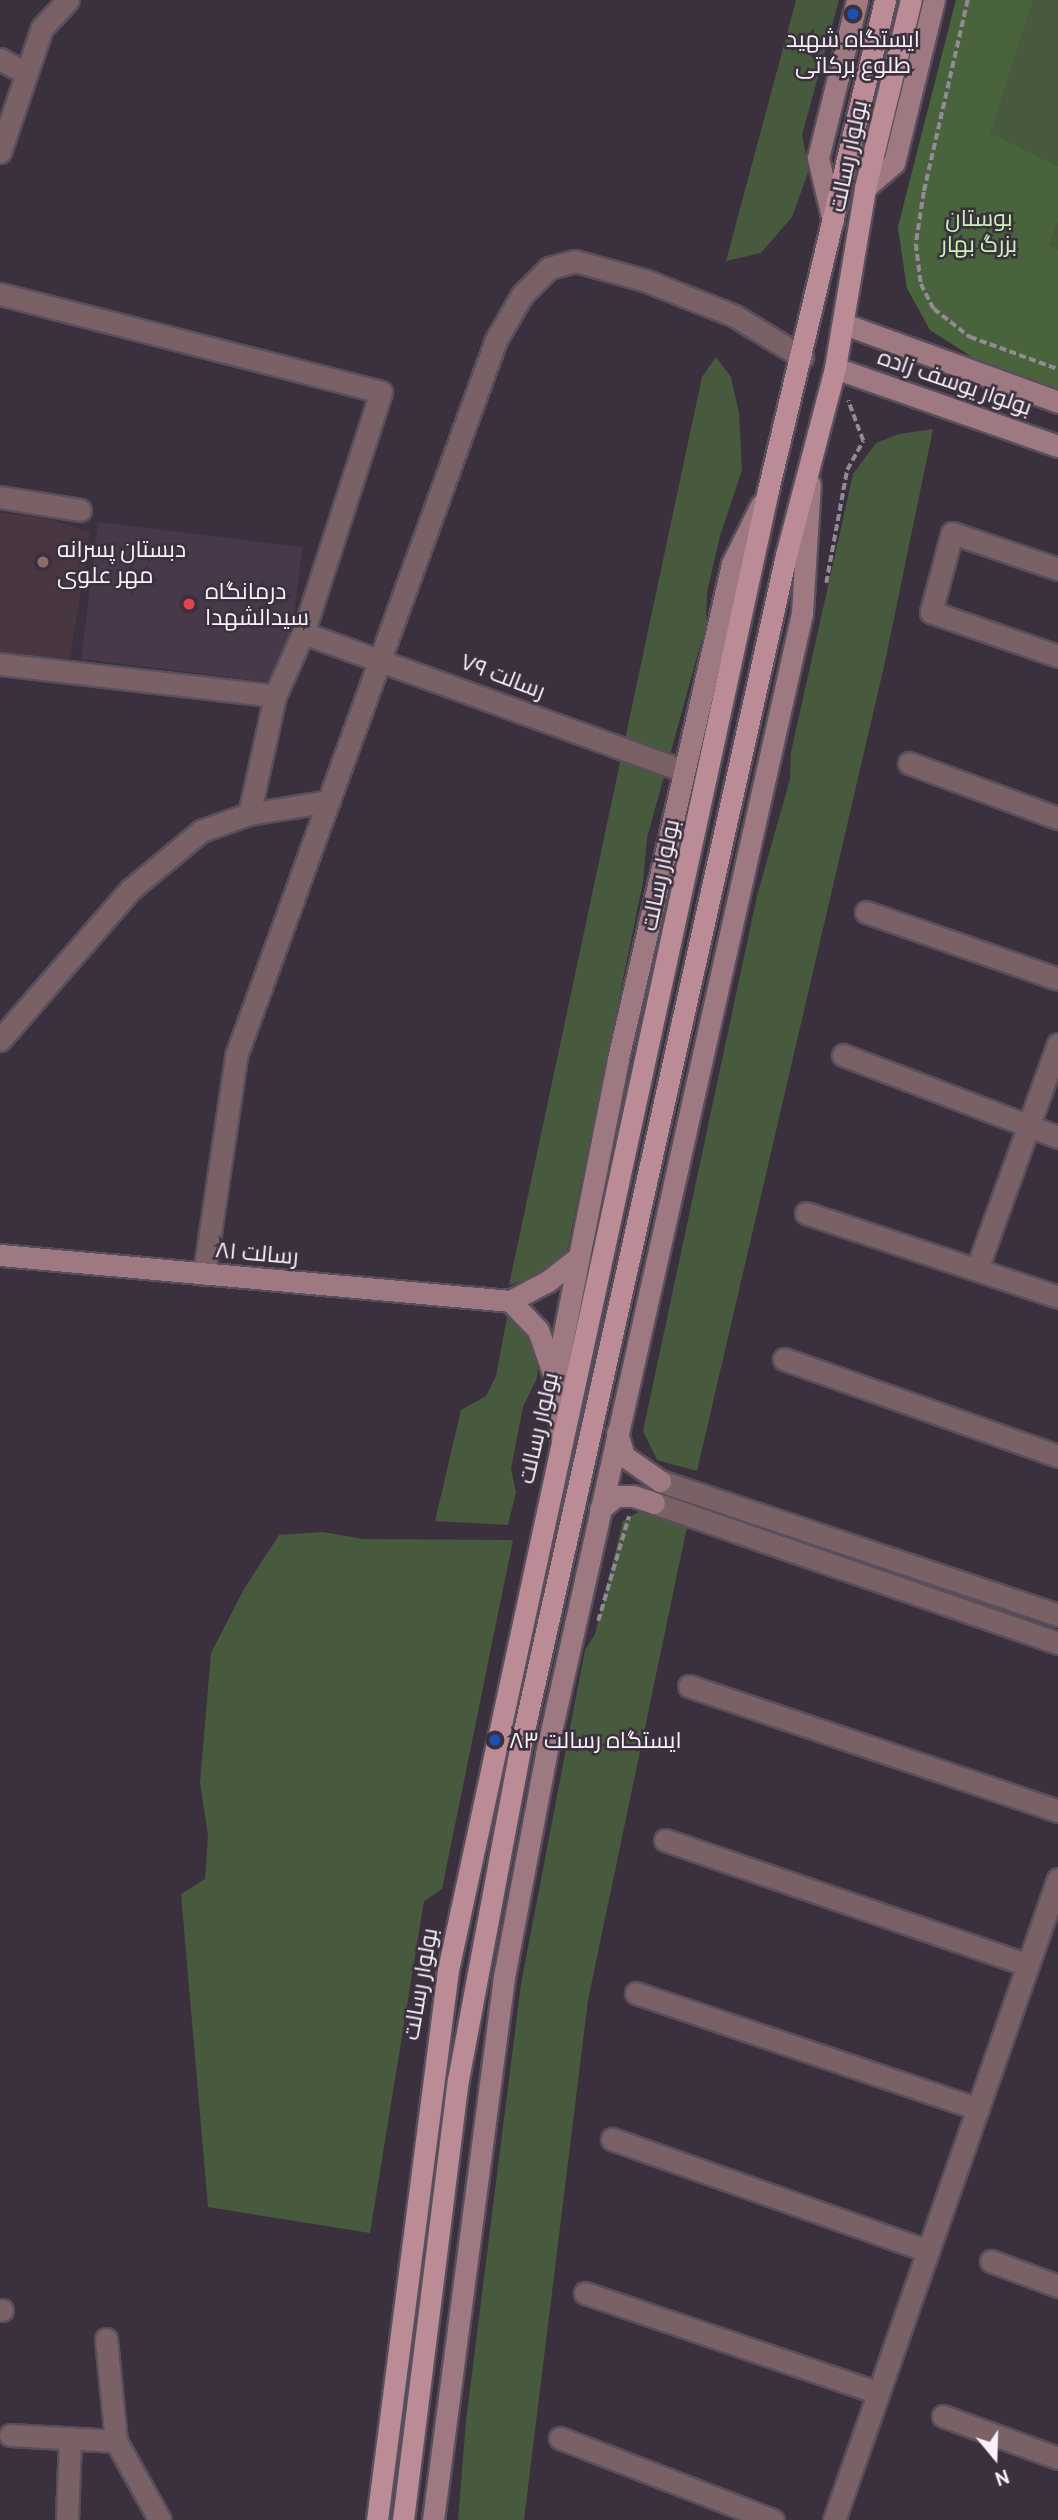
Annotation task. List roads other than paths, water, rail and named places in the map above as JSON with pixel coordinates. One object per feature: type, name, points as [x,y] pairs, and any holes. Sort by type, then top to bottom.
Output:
[{"type":"main road","name":"بولوار رسالت","points":[[376,2520],[447,1970],[768,490],[802,357],[833,221],[843,161],[885,0]]},
{"type":"main road","name":"بولوار رسالت","points":[[835,368],[865,188],[911,0]]},
{"type":"main road","points":[[811,312],[844,324]]},
{"type":"main road","points":[[403,2520],[458,2080],[515,1774],[812,446],[835,368],[802,357]]},
{"type":"street","points":[[0,152],[23,72],[42,27],[68,0]]},
{"type":"street","points":[[833,221],[818,158],[857,0]]},
{"type":"street","points":[[865,188],[894,163],[933,0]]},
{"type":"street","points":[[0,60],[23,72]]},
{"type":"street","points":[[204,1274],[236,1056],[496,340],[522,295],[549,268],[575,261],[643,280],[735,316],[802,357]]},
{"type":"street","points":[[0,294],[381,392],[303,633],[275,696],[249,814]]},
{"type":"street","name":"بولوار یوسف زاده","points":[[844,324],[1058,402]]},
{"type":"street","name":"بولوار یوسف زاده","points":[[835,368],[1058,446]]},
{"type":"street","points":[[432,2520],[504,1977],[546,1754],[802,613],[812,446]]},
{"type":"street","points":[[555,1378],[577,1258],[732,564],[768,490]]},
{"type":"street","points":[[0,497],[80,510]]},
{"type":"street","points":[[1058,569],[952,533],[931,612],[1058,656]]},
{"type":"street","name":"رسالت ۷۹","points":[[303,633],[379,657],[684,771]]},
{"type":"street","points":[[0,664],[275,696]]},
{"type":"street","points":[[909,763],[1058,818]]},
{"type":"street","points":[[0,1040],[131,889],[201,831],[249,814],[329,801]]},
{"type":"street","points":[[866,912],[1058,979]]},
{"type":"street","points":[[977,1269],[1058,1044]]},
{"type":"street","points":[[843,1055],[1058,1137]]},
{"type":"street","points":[[806,1213],[1058,1297]]},
{"type":"street","name":"رسالت ۸۱","points":[[0,1255],[510,1301]]},
{"type":"street","points":[[562,1443],[555,1378],[538,1330],[510,1301],[548,1281],[577,1258]]},
{"type":"street","points":[[784,1359],[1058,1456]]},
{"type":"street","points":[[617,1432],[624,1456],[660,1481],[1058,1615]]},
{"type":"street","points":[[600,1510],[616,1496],[633,1496],[1058,1643]]},
{"type":"street","points":[[689,1686],[1058,1811]]},
{"type":"street","points":[[665,1840],[1028,1965]]},
{"type":"street","points":[[834,2520],[1058,1879]]},
{"type":"street","points":[[636,1993],[978,2109]]},
{"type":"street","points":[[612,2138],[928,2251]]},
{"type":"street","points":[[991,2261],[1058,2286]]},
{"type":"street","points":[[585,2293],[878,2393]]},
{"type":"street","points":[[106,2339],[116,2441],[160,2520]]},
{"type":"street","points":[[943,2416],[1058,2458]]},
{"type":"street","points":[[10,2435],[116,2441]]},
{"type":"street","points":[[67,2520],[70,2438]]},
{"type":"street","points":[[560,2438],[773,2520]]},
{"type":"place","name":"ایستگاه شهید طلوع برکاتی","points":[[853,14]]},
{"type":"place","name":"دبستان پسرانه مهر علوی","points":[[43,562]]},
{"type":"place","name":"درمانگاه سیدالشهدا","points":[[189,604]]},
{"type":"place","name":"ایستگاه رسالت ۸۳","points":[[495,1740]]},
{"type":"park label","name":"بوستان بزرگ بهار","points":[[979,231]]}]
